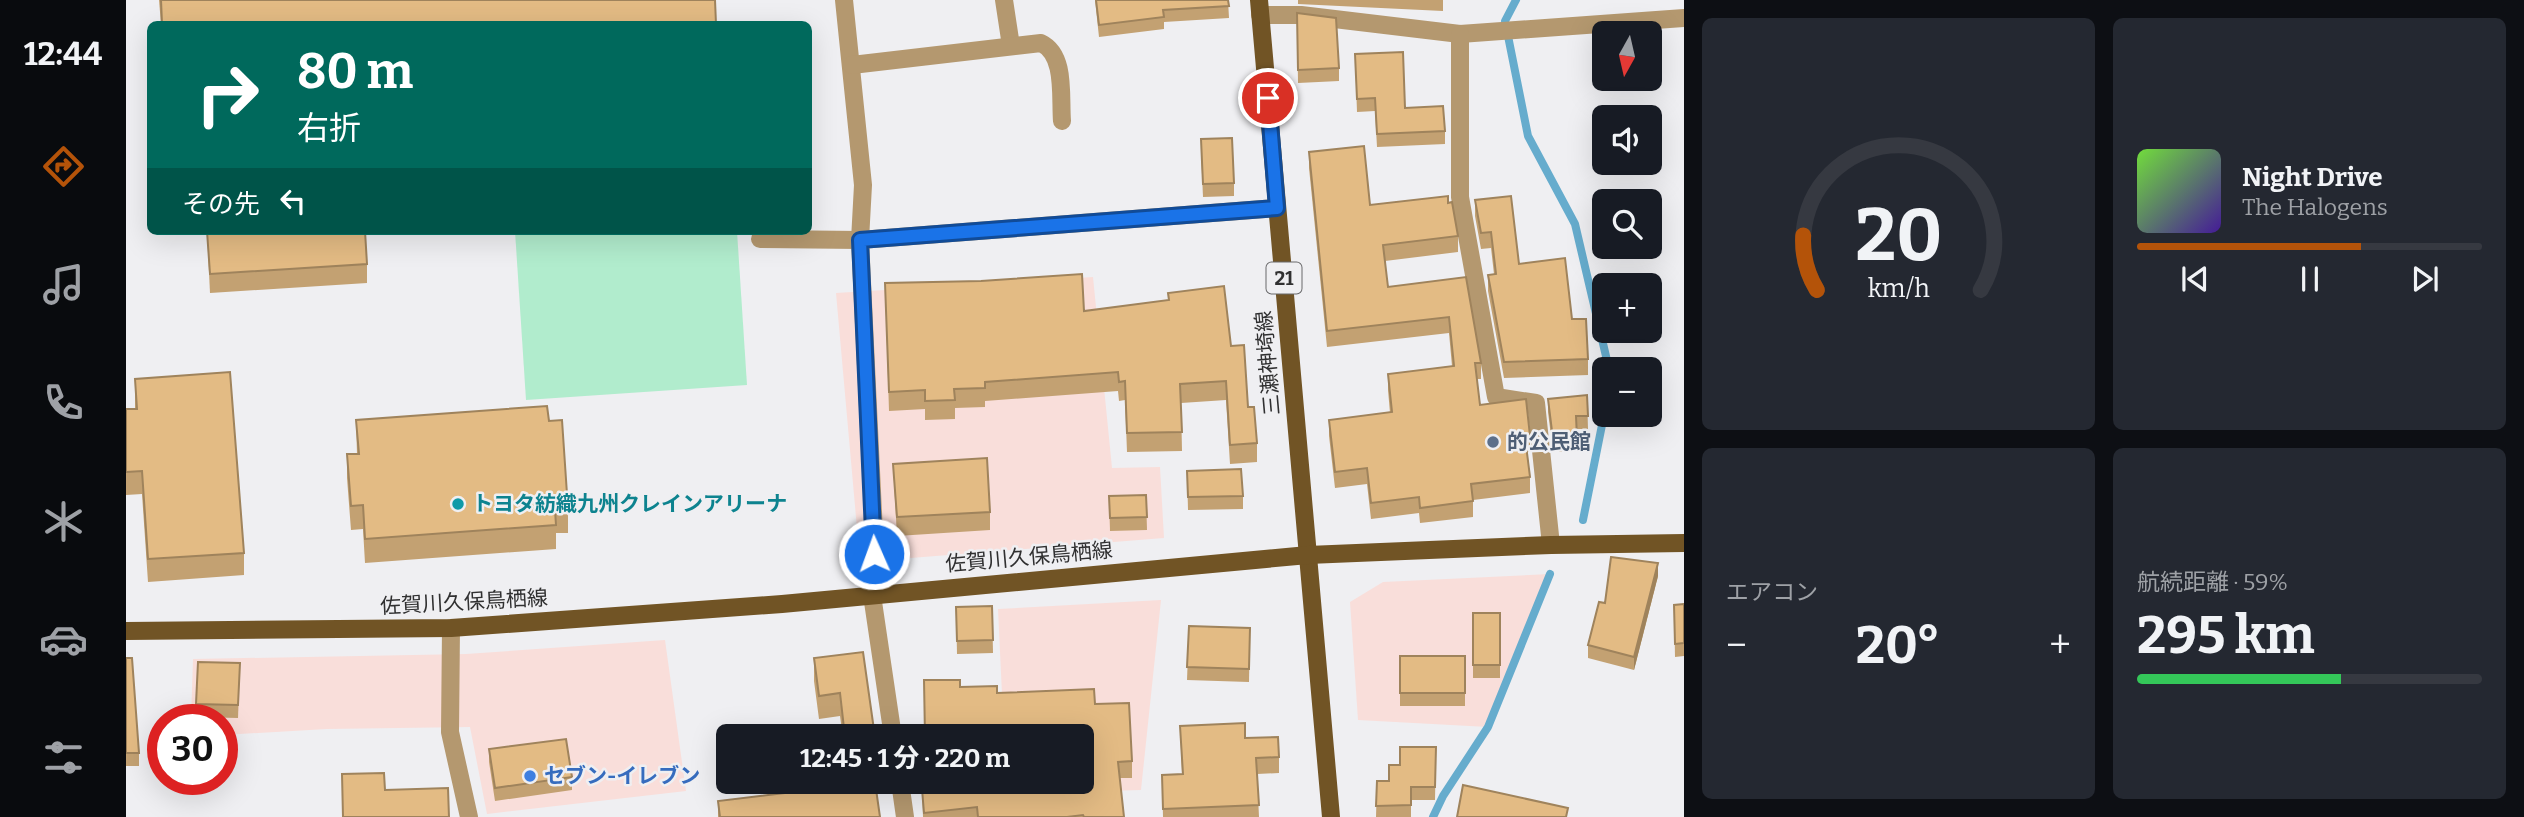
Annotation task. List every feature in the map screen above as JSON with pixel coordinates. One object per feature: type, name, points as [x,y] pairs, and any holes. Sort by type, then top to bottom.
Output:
[{"type":"main road","name":"三瀬神埼線","points":[[1260,8],[1308,555]]},
{"type":"main road","name":"佐賀川久保鳥栖線","points":[[126,631],[451,628],[872,595],[1308,555],[1551,545],[1684,543]]},
{"type":"main road","name":"21","points":[[1308,555],[1331,817]]},
{"type":"street","points":[[844,0],[863,185],[860,240],[874,554],[872,595],[891,724]]},
{"type":"street","points":[[1004,0],[1011,47]]},
{"type":"street","points":[[1260,8],[1460,34],[1684,18]]},
{"type":"street","points":[[1460,34],[1460,197],[1496,397],[1535,403],[1551,545]]},
{"type":"street","points":[[852,65],[1041,43],[1052,48],[1057,58],[1062,121]]},
{"type":"street","points":[[760,239],[860,240],[1277,208]]},
{"type":"street","points":[[451,628],[450,732],[469,817]]},
{"type":"street","points":[[902,794],[905,817]]},
{"type":"shaded area","points":[[1093,277],[1112,468],[1160,467],[1164,538],[860,562],[836,293]]},
{"type":"shaded area","points":[[1550,574],[1488,727],[1358,720],[1350,602],[1383,582]]},
{"type":"shaded area","points":[[1161,600],[1141,790],[1094,791],[1094,724],[1003,724],[998,609]]},
{"type":"shaded area","points":[[665,640],[686,791],[487,814],[470,727],[327,729],[238,734],[238,704],[192,704],[193,659],[466,654]]},
{"type":"green space","points":[[515,235],[737,235],[747,385],[526,400]]},
{"type":"building","points":[[161,0],[715,0],[716,21],[162,21]]},
{"type":"building","points":[[1096,0],[1228,0],[1229,6],[1163,10],[1164,17],[1099,25]]},
{"type":"building","points":[[1297,13],[1336,18],[1339,68],[1298,70]]},
{"type":"building","points":[[1403,52],[1405,108],[1443,106],[1445,131],[1377,134],[1375,98],[1357,99],[1355,54]]},
{"type":"building","points":[[1232,138],[1234,183],[1203,184],[1201,139]]},
{"type":"building","points":[[1364,146],[1370,205],[1448,196],[1448,203],[1452,202],[1458,236],[1383,245],[1388,287],[1466,277],[1481,363],[1475,363],[1480,405],[1526,399],[1530,436],[1525,437],[1530,477],[1471,484],[1473,501],[1420,508],[1419,497],[1371,503],[1367,468],[1335,472],[1329,420],[1392,412],[1388,374],[1454,366],[1449,317],[1327,331],[1309,152]]},
{"type":"building","points":[[1511,196],[1519,264],[1565,258],[1572,319],[1586,319],[1588,359],[1504,362],[1488,275],[1496,274],[1491,232],[1481,233],[1475,200]]},
{"type":"building","points":[[207,235],[365,235],[367,264],[210,274]]},
{"type":"building","points":[[1082,274],[1084,311],[1169,300],[1168,293],[1224,286],[1231,346],[1244,345],[1248,407],[1254,407],[1257,443],[1230,445],[1226,381],[1180,384],[1182,432],[1127,433],[1125,381],[1119,382],[1118,372],[985,382],[985,388],[954,389],[955,400],[925,401],[925,390],[889,392],[885,283],[981,281]]},
{"type":"building","points":[[230,372],[244,553],[148,559],[142,471],[126,472],[126,409],[137,409],[135,379]]},
{"type":"building","points":[[1587,395],[1588,416],[1576,416],[1577,438],[1553,439],[1548,399]]},
{"type":"building","name":"トヨタ紡織九州クレインアリーナ","points":[[547,406],[549,421],[562,420],[568,509],[555,510],[556,525],[365,539],[363,505],[351,506],[347,454],[359,454],[356,420]]},
{"type":"building","points":[[987,458],[990,512],[897,517],[893,464]]},
{"type":"building","points":[[1241,469],[1243,496],[1188,497],[1187,471]]},
{"type":"building","points":[[1146,495],[1147,517],[1110,518],[1109,496]]},
{"type":"building","points":[[1611,557],[1658,563],[1634,657],[1588,645],[1599,602],[1605,603]]},
{"type":"building","points":[[1684,604],[1684,643],[1675,644],[1674,605]]},
{"type":"building","points":[[992,606],[993,640],[957,641],[956,607]]},
{"type":"building","points":[[1473,613],[1500,613],[1500,665],[1473,665]]},
{"type":"building","points":[[1189,626],[1250,628],[1249,669],[1187,667]]},
{"type":"building","points":[[863,652],[873,724],[844,724],[840,693],[819,696],[814,658]]},
{"type":"building","points":[[1400,656],[1465,656],[1465,693],[1400,693]]},
{"type":"building","points":[[126,658],[132,658],[139,753],[126,753]]},
{"type":"building","points":[[198,662],[240,663],[238,705],[196,704]]},
{"type":"building","points":[[924,680],[960,680],[960,687],[997,686],[997,693],[1094,689],[1095,704],[1129,703],[1132,761],[1118,762],[1124,817],[978,817],[977,807],[924,813],[922,794],[1094,794],[1094,724],[925,724]]},
{"type":"building","points":[[1245,723],[1245,738],[1278,737],[1279,757],[1256,758],[1259,805],[1163,809],[1162,775],[1183,774],[1180,726]]},
{"type":"building","name":"セブン-イレブン","points":[[566,739],[572,777],[495,788],[489,749]]},
{"type":"building","points":[[1400,747],[1436,747],[1435,787],[1411,787],[1411,805],[1376,806],[1377,781],[1389,781],[1389,765],[1400,765]]},
{"type":"building","points":[[384,773],[385,790],[448,788],[449,817],[343,817],[342,774]]},
{"type":"building","points":[[1463,785],[1568,808],[1566,817],[1457,817]]},
{"type":"building","points":[[776,794],[877,794],[880,817],[720,817],[718,801]]},
{"type":"waterway","points":[[1516,0],[1505,21],[1528,136],[1575,224],[1606,357]]},
{"type":"waterway","points":[[1583,520],[1602,427]]},
{"type":"waterway","points":[[1433,817],[1443,796],[1488,727],[1550,574]]},
{"type":"place","name":"的公民館","points":[[1493,442]]},
{"type":"place","name":"トヨタ紡織九州クレインアリーナ","points":[[458,504]]},
{"type":"place","name":"セブン-イレブン","points":[[530,776]]},
{"type":"route","points":[[874,554],[860,240],[1277,208],[1268,98]]}]
